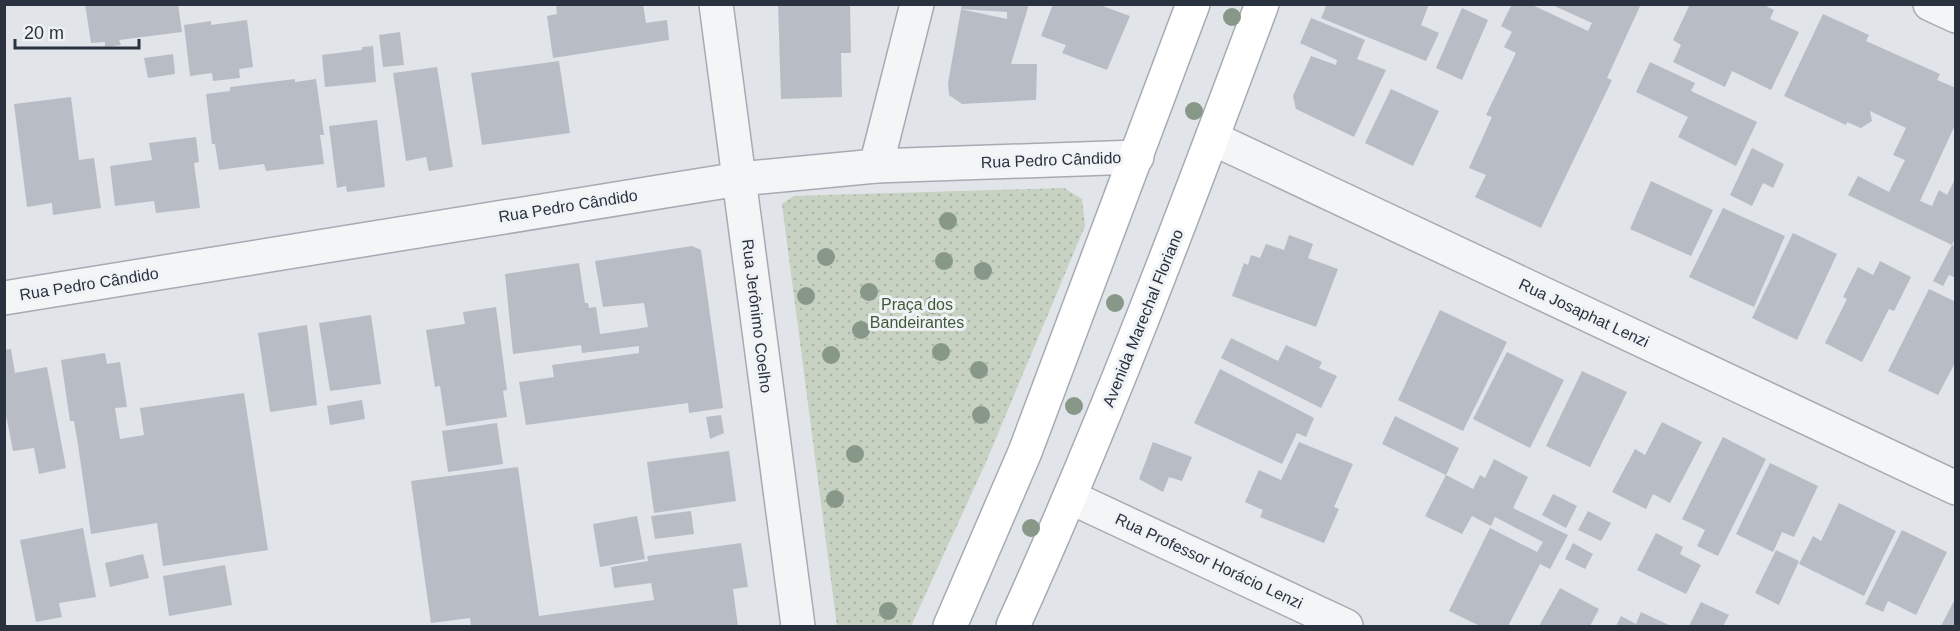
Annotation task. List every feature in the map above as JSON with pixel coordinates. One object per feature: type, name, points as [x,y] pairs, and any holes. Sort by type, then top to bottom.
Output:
[{"type":"main road","points":[[950,627],[1025,452],[1193,4]]},
{"type":"main road","name":"Avenida Marechal Floriano","points":[[1013,627],[1070,496],[1178,233],[1262,4]]},
{"type":"street","name":"Rua Jerônimo Coelho","points":[[716,4],[798,627]]},
{"type":"street","points":[[876,166],[917,4]]},
{"type":"street","points":[[1930,4],[1956,16]]},
{"type":"street","name":"Rua Josaphat Lenzi","points":[[1212,138],[1956,488]]},
{"type":"street","name":"Rua Pedro Cândido","points":[[4,298],[739,179],[876,166],[1137,157]]},
{"type":"street","name":"Rua Professor Horácio Lenzi","points":[[1070,496],[1346,627]]},
{"type":"green space","name":"Praça dos Bandeirantes","points":[[1064,188],[1082,199],[1085,226],[986,462],[911,626],[837,626],[782,204],[794,196]]},
{"type":"building","points":[[85,4],[178,4],[182,32],[119,40],[121,45],[105,47],[105,42],[91,43]]},
{"type":"building","points":[[556,4],[643,4],[646,23],[667,20],[669,40],[553,58],[547,16],[557,14]]},
{"type":"building","points":[[778,4],[850,4],[851,53],[841,53],[842,97],[781,99]]},
{"type":"building","points":[[962,4],[1029,4],[1011,64],[1037,64],[1036,100],[962,104],[949,95],[948,83],[961,9]],"holes":[[[961,9],[1007,12],[1007,19]]]},
{"type":"building","points":[[1053,4],[1097,4],[1130,16],[1107,70],[1062,53],[1066,45],[1041,36]]},
{"type":"building","points":[[1327,4],[1429,4],[1421,25],[1439,33],[1426,61],[1321,18]]},
{"type":"building","points":[[1512,4],[1530,4],[1588,31],[1592,23],[1550,4],[1641,4],[1607,78],[1612,80],[1541,228],[1475,197],[1486,175],[1469,168],[1492,117],[1486,115],[1516,53],[1504,47],[1512,32],[1501,26]]},
{"type":"building","points":[[1690,4],[1762,4],[1774,10],[1770,19],[1799,32],[1771,90],[1732,71],[1725,87],[1673,62],[1681,45],[1673,40]]},
{"type":"building","points":[[1462,8],[1488,20],[1462,80],[1436,68]]},
{"type":"building","points":[[1823,14],[1869,35],[1866,41],[1940,74],[1937,80],[1956,88],[1956,123],[1920,201],[1932,206],[1939,190],[1947,195],[1956,177],[1956,237],[1952,245],[1848,195],[1858,176],[1889,192],[1905,160],[1893,155],[1906,128],[1870,111],[1872,121],[1861,128],[1847,122],[1846,125],[1784,96]]},
{"type":"building","points":[[1311,18],[1365,40],[1357,59],[1386,70],[1354,137],[1296,109],[1293,96],[1311,56],[1336,65],[1337,60],[1300,43]]},
{"type":"building","points":[[247,20],[253,67],[239,69],[240,78],[213,81],[212,73],[190,76],[184,25],[211,21],[211,25]]},
{"type":"building","points":[[400,32],[404,65],[383,67],[379,35]]},
{"type":"building","points":[[373,46],[376,82],[325,87],[322,55],[362,50],[362,47]]},
{"type":"building","points":[[173,54],[175,74],[148,78],[144,58]]},
{"type":"building","points":[[559,61],[570,133],[482,145],[471,73]]},
{"type":"building","points":[[1650,62],[1695,83],[1691,91],[1757,122],[1736,166],[1678,137],[1688,117],[1636,92]]},
{"type":"building","points":[[437,67],[453,167],[429,171],[426,157],[406,161],[393,73]]},
{"type":"building","points":[[295,79],[295,82],[316,79],[324,135],[320,135],[324,164],[266,171],[264,164],[219,170],[215,144],[212,144],[206,94],[230,91],[230,87]]},
{"type":"building","points":[[1391,89],[1439,111],[1413,166],[1365,143]]},
{"type":"building","points":[[71,97],[79,160],[94,158],[101,208],[53,215],[52,203],[27,207],[14,104]]},
{"type":"building","points":[[377,120],[385,187],[347,192],[346,186],[337,188],[329,126]]},
{"type":"building","points":[[196,137],[199,162],[194,163],[200,208],[156,213],[154,201],[115,206],[110,166],[152,160],[149,143]]},
{"type":"building","points":[[1752,148],[1784,164],[1773,188],[1763,183],[1752,206],[1730,195]]},
{"type":"building","points":[[1651,181],[1713,210],[1691,256],[1630,229]]},
{"type":"building","points":[[1723,208],[1785,236],[1754,307],[1689,277]]},
{"type":"building","points":[[1793,233],[1837,254],[1797,340],[1752,318]]},
{"type":"building","points":[[1289,235],[1313,244],[1308,258],[1338,269],[1316,327],[1232,296],[1244,263],[1248,265],[1251,255],[1260,258],[1266,244],[1284,250]]},
{"type":"building","points":[[1952,245],[1956,247],[1956,278],[1949,275],[1943,286],[1933,281]]},
{"type":"building","points":[[692,246],[701,250],[723,408],[689,413],[688,403],[526,425],[519,382],[554,377],[552,365],[639,353],[639,346],[582,353],[581,345],[513,354],[505,274],[579,263],[585,303],[588,303],[589,308],[596,307],[600,334],[636,329],[648,327],[644,303],[603,307],[595,261]]},
{"type":"building","points":[[1880,261],[1911,277],[1894,311],[1889,309],[1862,362],[1825,343],[1847,299],[1843,297],[1858,267],[1873,275]]},
{"type":"building","points":[[1929,289],[1956,302],[1956,361],[1938,395],[1888,371]]},
{"type":"building","points":[[496,307],[507,390],[503,391],[507,417],[446,426],[440,386],[435,387],[426,330],[465,324],[463,312]]},
{"type":"building","points":[[1440,310],[1507,342],[1463,431],[1398,400]]},
{"type":"building","points":[[371,315],[381,384],[330,391],[319,323]]},
{"type":"building","points":[[307,325],[317,405],[270,412],[258,333]]},
{"type":"building","points":[[1231,338],[1278,361],[1286,345],[1322,362],[1319,368],[1337,376],[1321,408],[1221,358]]},
{"type":"building","points":[[11,349],[15,373],[47,367],[66,468],[39,474],[34,448],[13,451],[4,405],[4,350]]},
{"type":"building","points":[[1507,352],[1564,380],[1530,448],[1473,419]]},
{"type":"building","points":[[105,353],[107,364],[120,362],[127,407],[115,408],[120,439],[144,435],[140,408],[244,393],[268,550],[163,566],[157,523],[91,534],[74,421],[70,421],[61,360]]},
{"type":"building","points":[[1220,369],[1314,418],[1306,437],[1297,433],[1282,464],[1194,423]]},
{"type":"building","points":[[1582,371],[1627,392],[1590,467],[1546,446]]},
{"type":"building","points":[[362,400],[365,419],[330,425],[327,406]]},
{"type":"building","points":[[721,415],[724,433],[710,439],[706,417]]},
{"type":"building","points":[[1395,416],[1459,448],[1446,475],[1382,444]]},
{"type":"building","points":[[1662,422],[1702,442],[1670,503],[1653,494],[1646,509],[1612,492],[1635,449],[1645,455]]},
{"type":"building","points":[[497,423],[503,464],[448,472],[442,431]]},
{"type":"building","points":[[1723,437],[1766,459],[1718,556],[1697,546],[1705,530],[1682,519]]},
{"type":"building","points":[[1153,442],[1192,457],[1182,481],[1169,477],[1163,492],[1139,479]]},
{"type":"building","points":[[1299,442],[1353,464],[1334,507],[1339,509],[1324,543],[1260,517],[1263,510],[1245,502],[1259,470],[1281,480]]},
{"type":"building","points":[[729,451],[736,501],[654,513],[647,462]]},
{"type":"building","points":[[1494,459],[1528,477],[1513,508],[1568,535],[1550,569],[1540,564],[1508,626],[1480,626],[1449,611],[1490,528],[1537,552],[1543,542],[1495,517],[1491,526],[1472,516],[1462,534],[1425,516],[1446,475],[1473,489],[1480,475],[1485,478]]},
{"type":"building","points":[[1770,463],[1818,486],[1794,537],[1782,532],[1773,552],[1736,534]]},
{"type":"building","points":[[518,467],[539,616],[654,600],[651,583],[614,588],[611,567],[648,561],[647,556],[741,543],[748,587],[733,589],[738,626],[471,626],[470,618],[431,623],[411,481]]},
{"type":"building","points":[[1553,494],[1577,506],[1566,528],[1542,515]]},
{"type":"building","points":[[1839,503],[1896,531],[1864,596],[1799,564],[1813,536],[1821,541]]},
{"type":"building","points":[[691,511],[694,534],[655,539],[651,516]]},
{"type":"building","points":[[1588,511],[1611,523],[1601,541],[1578,530]]},
{"type":"building","points":[[637,516],[645,559],[600,567],[593,524]]},
{"type":"building","points":[[83,528],[96,597],[59,603],[62,617],[36,622],[20,540]]},
{"type":"building","points":[[1902,530],[1947,552],[1916,615],[1888,601],[1883,612],[1865,604]]},
{"type":"building","points":[[1656,533],[1683,547],[1680,554],[1701,565],[1686,594],[1637,570]]},
{"type":"building","points":[[1573,543],[1593,554],[1585,569],[1565,559]]},
{"type":"building","points":[[1776,550],[1799,561],[1779,605],[1755,593]]},
{"type":"building","points":[[143,554],[149,578],[110,587],[105,563]]},
{"type":"building","points":[[225,565],[232,605],[169,616],[163,576]]},
{"type":"building","points":[[1560,588],[1599,609],[1590,626],[1539,626]]},
{"type":"building","points":[[1956,597],[1956,626],[1941,626]]},
{"type":"building","points":[[1701,602],[1729,615],[1723,626],[1689,626]]},
{"type":"building","points":[[1641,612],[1671,626],[1616,626],[1621,616],[1636,624]]}]
